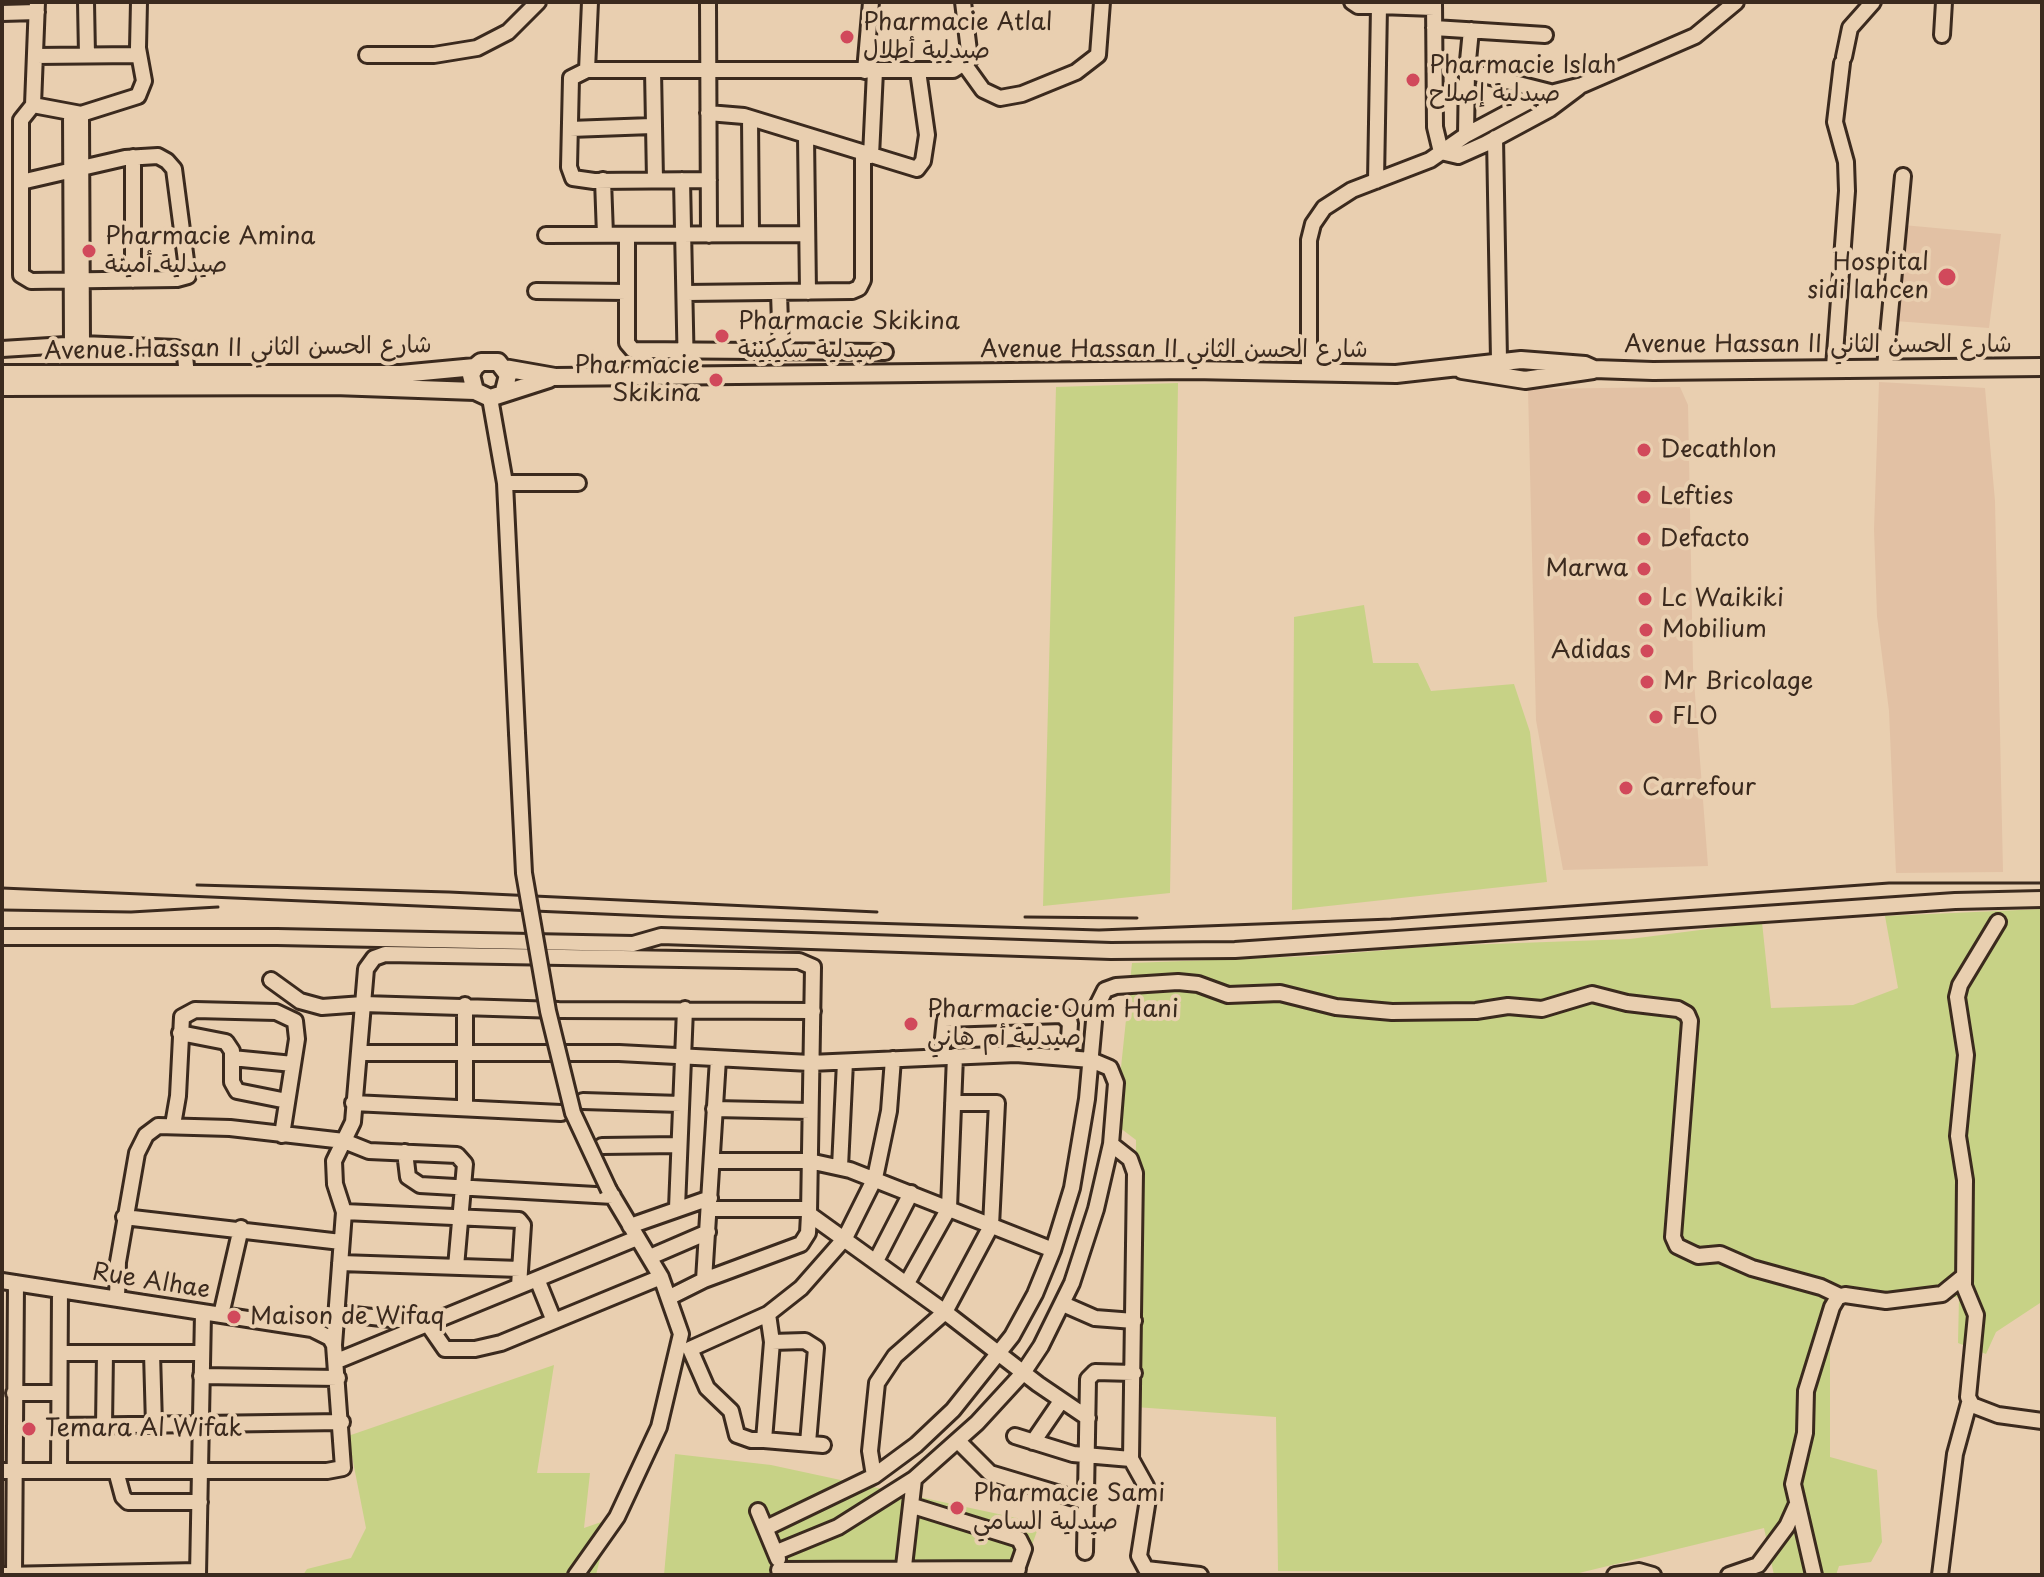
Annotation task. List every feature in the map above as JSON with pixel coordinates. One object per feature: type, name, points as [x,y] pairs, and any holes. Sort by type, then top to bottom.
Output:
[{"type":"main road","points":[[490,360],[504,368],[508,384],[490,394],[471,375],[475,367],[490,360]]},
{"type":"main road","name":"Avenue Hassan II شارع الحسن الثاني","points":[[504,368],[555,377],[1396,374],[1458,369],[1499,360],[1540,371]]},
{"type":"main road","points":[[1499,360],[1495,370],[1499,378]]},
{"type":"main road","name":"Avenue Hassan II شارع الحسن الثاني","points":[[1458,369],[1499,378],[1585,365],[1594,369],[1746,371],[1834,367],[2042,367]]},
{"type":"main road","name":"Avenue Hassan II شارع الحسن الثاني","points":[[2,374],[401,374],[475,367]]},
{"type":"main road","name":"Avenue Hassan II شارع الحسن الثاني","points":[[2,387],[334,386],[490,394],[555,377]]},
{"type":"street","points":[[86,2],[87,55]]},
{"type":"street","points":[[33,105],[76,114],[138,96],[144,81],[138,55],[139,2]]},
{"type":"street","points":[[367,55],[434,55],[477,48],[508,32],[538,2]]},
{"type":"street","points":[[587,70],[590,2]]},
{"type":"street","points":[[708,2],[709,235]]},
{"type":"street","points":[[686,293],[852,291],[862,284],[871,2]]},
{"type":"street","points":[[709,180],[577,180],[571,175],[569,81],[577,72],[587,70],[953,70],[965,65],[971,51],[963,2]]},
{"type":"street","points":[[965,65],[983,90],[1000,98],[1022,94],[1076,72],[1098,55],[1102,2]]},
{"type":"street","points":[[1352,2],[1358,6],[1434,5],[1435,133],[1441,152]]},
{"type":"street","points":[[1309,372],[1308,255],[1313,224],[1332,202],[1422,164],[1466,135],[1550,92],[1582,85],[1695,36],[1736,2]]},
{"type":"street","points":[[1942,35],[1944,2]]},
{"type":"street","points":[[1834,367],[1847,176],[1835,122],[1850,28],[1871,3]]},
{"type":"street","points":[[1376,181],[1379,6]]},
{"type":"street","points":[[2,13],[37,7],[33,105],[21,120],[21,182],[21,275],[31,281],[133,280],[182,278],[190,270],[174,169],[158,156],[133,157],[21,182]]},
{"type":"street","points":[[1434,28],[1545,35]]},
{"type":"street","points":[[1466,135],[1471,30]]},
{"type":"street","points":[[35,56],[138,55]]},
{"type":"street","points":[[653,70],[655,180]]},
{"type":"street","points":[[708,113],[750,118],[914,169],[920,166],[927,135],[918,71]]},
{"type":"street","points":[[1467,71],[1550,92]]},
{"type":"street","points":[[1441,152],[1458,156],[1550,109],[1582,85]]},
{"type":"street","points":[[76,114],[77,344]]},
{"type":"street","points":[[750,118],[751,233]]},
{"type":"street","points":[[570,129],[652,126]]},
{"type":"street","points":[[806,136],[808,292]]},
{"type":"street","points":[[1495,138],[1499,360]]},
{"type":"street","points":[[133,157],[133,280]]},
{"type":"street","points":[[1885,367],[1903,176]]},
{"type":"street","points":[[603,180],[605,235]]},
{"type":"street","points":[[682,180],[686,375]]},
{"type":"street","points":[[546,235],[807,234]]},
{"type":"street","points":[[627,235],[627,343],[631,349],[885,352]]},
{"type":"street","points":[[536,291],[627,292]]},
{"type":"street","points":[[779,293],[794,374]]},
{"type":"street","points":[[2,349],[77,344],[179,348],[185,356],[187,376]]},
{"type":"street","points":[[490,394],[505,483],[524,873],[548,1011],[569,1100],[611,1193],[661,1277],[681,1334],[659,1427],[617,1517],[576,1575]]},
{"type":"street","points":[[505,483],[578,483]]},
{"type":"street","points":[[2,937],[277,937],[633,944],[661,936],[1111,951],[1235,950],[1955,901],[2042,899]]},
{"type":"street","points":[[1940,1575],[1955,1454],[1969,1403],[1969,1363],[1976,1315],[1966,1296],[1964,1276],[1965,1180],[1958,1136],[1966,1055],[1957,997],[1960,985],[1998,922]]},
{"type":"street","points":[[8,1471],[337,1471],[343,1468],[345,1460],[334,1345],[344,1212],[334,1173],[336,1152],[353,1122],[366,969],[374,958],[385,954],[799,961],[809,964],[815,972],[810,1063],[808,1233],[801,1244],[704,1280],[670,1297]]},
{"type":"street","points":[[271,980],[300,1001],[322,1007],[363,1004],[559,1010],[813,1011]]},
{"type":"street","points":[[766,1528],[874,1476],[930,1433],[998,1354],[1024,1316],[1053,1250],[1079,1156],[1098,999],[1105,990],[1116,986],[1198,984],[1228,995],[1280,993],[1336,1007],[1392,1012],[1476,1011],[1508,1006],[1542,1009],[1592,994],[1627,1003],[1678,1009],[1687,1014],[1690,1021],[1673,1237],[1677,1246],[1698,1256],[1720,1254],[1752,1268],[1821,1287],[1840,1296],[1886,1301],[1949,1291],[1964,1276]]},
{"type":"street","points":[[465,1005],[465,1107]]},
{"type":"street","points":[[677,1208],[685,1009]]},
{"type":"street","points":[[173,1125],[178,1096],[182,1017],[195,1010],[288,1015],[295,1021],[297,1039],[282,1135]]},
{"type":"street","points":[[907,1283],[949,1208],[953,1103],[941,1024],[945,1019],[1062,1015],[1070,1023],[1068,1056]]},
{"type":"street","points":[[180,1033],[226,1042],[232,1058],[232,1082],[237,1091],[287,1101]]},
{"type":"street","points":[[359,1053],[682,1056],[810,1063],[1068,1056],[1104,1064],[1114,1075],[1111,1144],[1096,1209],[1063,1304],[1023,1373],[958,1441],[914,1479],[838,1527],[777,1552]]},
{"type":"street","points":[[232,1058],[293,1064]]},
{"type":"street","points":[[704,1280],[718,1059]]},
{"type":"street","points":[[772,1342],[805,1341],[816,1348],[816,1444],[737,1435],[731,1411],[707,1388],[690,1349],[768,1314],[812,1277],[845,1238],[875,1178],[889,1111],[893,1059]]},
{"type":"street","points":[[840,1167],[845,1062]]},
{"type":"street","points":[[583,1101],[681,1104]]},
{"type":"street","points":[[353,1103],[561,1113]]},
{"type":"street","points":[[874,1476],[870,1451],[877,1383],[895,1356],[945,1312],[991,1226],[997,1103],[953,1103]]},
{"type":"street","points":[[714,1109],[810,1111]]},
{"type":"street","points":[[117,1299],[124,1217],[137,1153],[146,1135],[158,1126],[344,1141],[369,1151],[457,1155],[465,1164],[463,1215],[456,1267]]},
{"type":"street","points":[[1111,1144],[1130,1159],[1135,1173],[1131,1459],[1147,1493],[1139,1550],[1143,1566],[1157,1572],[1200,1575]]},
{"type":"street","points":[[602,1146],[679,1145]]},
{"type":"street","points":[[405,1152],[408,1177],[414,1183],[611,1193]]},
{"type":"street","points":[[712,1161],[809,1161],[840,1167],[875,1178],[1053,1250]]},
{"type":"street","points":[[876,1261],[911,1193]]},
{"type":"street","points":[[337,1361],[537,1279],[677,1208],[710,1204],[809,1212],[1023,1373],[1088,1418]]},
{"type":"street","points":[[344,1212],[463,1215],[519,1220],[523,1225],[519,1286]]},
{"type":"street","points":[[124,1217],[241,1228],[341,1242]]},
{"type":"street","points":[[221,1315],[241,1228]]},
{"type":"street","points":[[650,1257],[708,1232]]},
{"type":"street","points":[[340,1263],[520,1269]]},
{"type":"street","points":[[427,1323],[438,1344],[453,1351],[494,1346],[661,1277]]},
{"type":"street","points":[[537,1279],[554,1321]]},
{"type":"street","points":[[9,1282],[14,1393],[8,1471],[14,1575]]},
{"type":"street","name":"Rue Alhae","points":[[9,1282],[312,1329],[330,1338],[334,1345]]},
{"type":"street","points":[[59,1471],[60,1290]]},
{"type":"street","points":[[1814,1575],[1793,1484],[1805,1433],[1806,1391],[1832,1307],[1840,1296]]},
{"type":"street","points":[[1063,1304],[1107,1321],[1134,1321]]},
{"type":"street","points":[[2,1575],[198,1573],[203,1313]]},
{"type":"street","points":[[336,1313],[427,1323]]},
{"type":"street","points":[[764,1440],[772,1342],[768,1314]]},
{"type":"street","points":[[60,1353],[201,1353]]},
{"type":"street","points":[[104,1426],[105,1353]]},
{"type":"street","points":[[152,1353],[154,1425]]},
{"type":"street","points":[[1085,1552],[1091,1374],[1134,1373]]},
{"type":"street","points":[[201,1376],[338,1378]]},
{"type":"street","points":[[14,1393],[59,1393]]},
{"type":"street","points":[[1033,1442],[1061,1401]]},
{"type":"street","points":[[1969,1403],[2002,1417],[2042,1421]]},
{"type":"street","points":[[59,1426],[342,1422]]},
{"type":"street","points":[[1015,1436],[1089,1457],[1131,1459]]},
{"type":"street","points":[[958,1441],[990,1473],[1087,1502]]},
{"type":"street","points":[[116,1471],[123,1497],[128,1502],[200,1502]]},
{"type":"street","points":[[904,1572],[914,1479]]},
{"type":"street","points":[[1729,1575],[1758,1565],[1778,1538],[1796,1505]]},
{"type":"street","points":[[758,1511],[777,1552],[779,1572],[1016,1572],[1024,1549],[1019,1539],[913,1506]]},
{"type":"street","points":[[1778,1538],[1802,1527]]},
{"type":"street","points":[[1615,1575],[1639,1571],[1653,1575]]},
{"type":"shaded area","name":"Hospital sidi lahcen","points":[[1903,225],[2001,234],[1989,328],[1895,321]]},
{"type":"shaded area","points":[[1879,382],[1985,388],[1995,501],[2003,872],[1896,873],[1889,711],[1877,616],[1874,529]]},
{"type":"shaded area","points":[[1680,387],[1688,405],[1693,668],[1708,866],[1563,870],[1536,720],[1528,389]]},
{"type":"green space","points":[[1178,383],[1170,893],[1043,906],[1056,387]]},
{"type":"green space","points":[[1364,605],[1373,663],[1418,663],[1431,691],[1514,684],[1530,732],[1547,882],[1292,910],[1294,617]]},
{"type":"green space","points":[[2042,909],[2042,1311],[2040,1303],[1996,1332],[1986,1354],[1958,1343],[1959,1298],[1916,1287],[1891,1294],[1830,1287],[1830,1457],[1877,1470],[1882,1542],[1871,1562],[1839,1566],[1836,1575],[1774,1575],[1764,1528],[1579,1573],[1278,1571],[1276,1417],[1135,1407],[1136,1140],[1115,1124],[1132,963],[1630,939],[1762,922],[1771,1008],[1853,1005],[1898,988],[1885,916]]},
{"type":"green space","points":[[554,1365],[537,1473],[590,1473],[584,1528],[610,1519],[596,1575],[303,1575],[307,1569],[351,1558],[366,1528],[348,1436]]},
{"type":"green space","points":[[675,1454],[771,1465],[1040,1523],[1021,1575],[664,1575]]},
{"type":"railway","points":[[2,888],[673,917],[1099,930],[1391,919],[1889,883],[2042,883]]},
{"type":"railway","points":[[197,885],[449,892],[877,912]]},
{"type":"railway","points":[[2,910],[131,912],[218,907]]},
{"type":"railway","points":[[1025,917],[1137,918]]},
{"type":"place","name":"Pharmacie Atlal صيدلية أطلال","points":[[847,37]]},
{"type":"place","name":"Pharmacie Islah صيدلية إصلاح","points":[[1413,80]]},
{"type":"place","name":"Pharmacie Amina صيدلية أمينة","points":[[89,251]]},
{"type":"place","name":"Hospital sidi lahcen","points":[[1947,277]]},
{"type":"place","name":"Pharmacie Skikina صيدلية سكيكينة","points":[[722,336]]},
{"type":"place","name":"Pharmacie Skikina","points":[[716,380]]},
{"type":"place","name":"Decathlon","points":[[1644,450]]},
{"type":"place","name":"Lefties","points":[[1644,497]]},
{"type":"place","name":"Defacto","points":[[1644,539]]},
{"type":"place","name":"Marwa","points":[[1644,569]]},
{"type":"place","name":"Lc Waikiki","points":[[1645,599]]},
{"type":"place","name":"Mobilium","points":[[1646,630]]},
{"type":"place","name":"Adidas","points":[[1647,651]]},
{"type":"place","name":"Mr Bricolage","points":[[1647,682]]},
{"type":"place","name":"FLO","points":[[1656,717]]},
{"type":"place","name":"Carrefour","points":[[1626,788]]},
{"type":"place","name":"Pharmacie Oum Hani صيدلية أم هاني","points":[[911,1024]]},
{"type":"place","name":"Maison de Wifaq","points":[[234,1317]]},
{"type":"place","name":"Temara Al Wifak","points":[[29,1429]]},
{"type":"place","name":"Pharmacie Sami صيدلية السامي","points":[[957,1508]]}]
